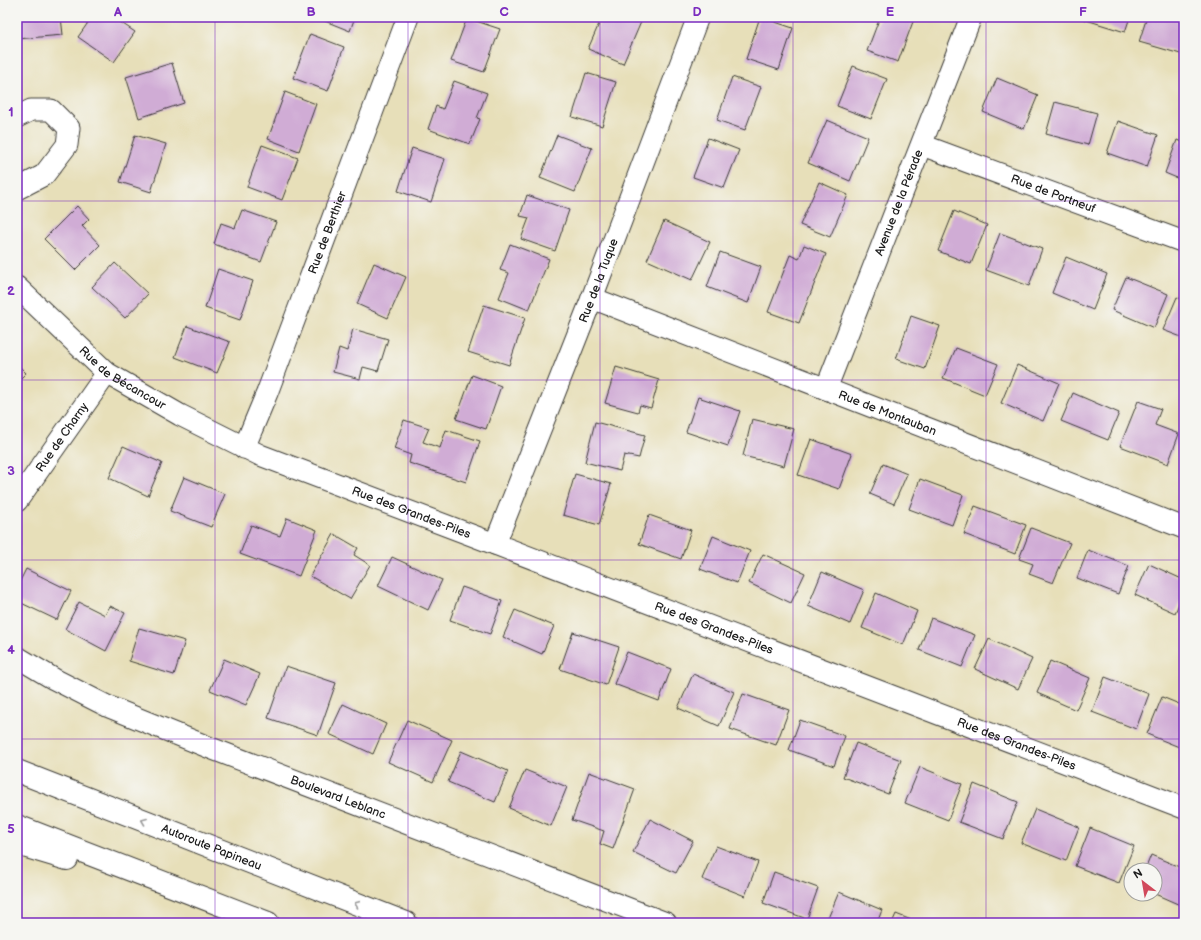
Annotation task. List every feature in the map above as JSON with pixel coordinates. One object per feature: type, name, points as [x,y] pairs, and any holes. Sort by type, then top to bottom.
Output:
[{"type":"highway","points":[[17,754],[110,808]]},
{"type":"highway","name":"Autoroute Papineau","points":[[17,771],[406,923]]},
{"type":"highway","points":[[17,826],[268,923]]},
{"type":"highway","points":[[17,844],[202,898]]},
{"type":"street","name":"Rue de Berthier","points":[[244,448],[267,393],[408,17]]},
{"type":"street","name":"Rue de la Tuque","points":[[495,544],[592,298],[698,17]]},
{"type":"street","name":"Avenue de la Pérade","points":[[826,390],[971,17]]},
{"type":"street","points":[[17,117],[31,110],[51,110],[69,128],[68,145],[44,175],[17,189]]},
{"type":"street","name":"Rue de Portneuf","points":[[922,145],[1184,242]]},
{"type":"street","name":"Rue de Bécancour","points":[[17,287],[107,373],[145,396],[244,448]]},
{"type":"street","name":"Rue de Montauban","points":[[592,298],[1184,528]]},
{"type":"street","name":"Rue de Charny","points":[[17,501],[107,373]]},
{"type":"street","name":"Rue des Grandes-Piles","points":[[244,448],[1184,808]]},
{"type":"street","name":"Boulevard Leblanc","points":[[17,657],[54,679],[107,706],[220,752],[666,923]]},
{"type":"building","points":[[17,17],[61,17],[63,35],[17,39]]},
{"type":"building","points":[[92,17],[115,17],[114,18],[135,32],[114,62],[78,37]]},
{"type":"building","points":[[315,17],[355,17],[350,31]]},
{"type":"building","points":[[602,17],[628,17],[641,22],[623,64],[588,49]]},
{"type":"building","points":[[760,17],[793,28],[779,70],[746,59]]},
{"type":"building","points":[[880,17],[909,17],[914,19],[898,62],[867,51]]},
{"type":"building","points":[[1083,17],[1130,17],[1125,32],[1083,19]]},
{"type":"building","points":[[1147,17],[1184,17],[1184,55],[1139,42]]},
{"type":"building","points":[[467,18],[500,29],[484,72],[451,61]]},
{"type":"building","points":[[310,34],[344,47],[328,91],[293,78]]},
{"type":"building","points":[[172,63],[184,103],[139,118],[126,77]]},
{"type":"building","points":[[853,66],[887,79],[871,119],[837,106]]},
{"type":"building","points":[[586,73],[616,82],[602,126],[572,117]]},
{"type":"building","points":[[732,77],[761,87],[745,130],[717,120]]},
{"type":"building","points":[[997,78],[1038,95],[1024,129],[983,112]]},
{"type":"building","points":[[454,81],[487,93],[477,118],[480,119],[470,144],[428,129],[436,106],[443,109]]},
{"type":"building","points":[[285,92],[316,104],[299,151],[268,139]]},
{"type":"building","points":[[1055,102],[1097,113],[1088,145],[1046,134]]},
{"type":"building","points":[[827,120],[868,137],[850,181],[808,163]]},
{"type":"building","points":[[1118,121],[1158,135],[1147,167],[1107,153]]},
{"type":"building","points":[[135,135],[166,144],[151,192],[120,182]]},
{"type":"building","points":[[557,135],[592,148],[575,192],[540,178]]},
{"type":"building","points":[[708,138],[739,150],[724,188],[693,177]]},
{"type":"building","points":[[1177,140],[1184,143],[1184,181],[1165,173]]},
{"type":"building","points":[[262,145],[298,158],[282,200],[247,187]]},
{"type":"building","points":[[412,148],[445,159],[431,202],[398,191]]},
{"type":"building","points":[[819,182],[848,195],[830,237],[800,225]]},
{"type":"building","points":[[527,195],[569,210],[555,251],[521,239],[529,218],[520,216]]},
{"type":"building","points":[[77,206],[89,219],[82,226],[100,245],[75,270],[44,239]]},
{"type":"building","points":[[242,210],[276,222],[261,262],[214,244],[221,223],[235,228]]},
{"type":"building","points":[[954,211],[987,225],[971,264],[938,251]]},
{"type":"building","points":[[664,221],[710,242],[692,280],[647,260]]},
{"type":"building","points":[[1000,233],[1042,249],[1029,286],[986,270]]},
{"type":"building","points":[[510,244],[549,259],[529,310],[499,298],[509,273],[500,270]]},
{"type":"building","points":[[804,245],[826,254],[799,323],[768,312],[790,255],[799,259]]},
{"type":"building","points":[[720,252],[761,267],[748,303],[707,287]]},
{"type":"building","points":[[1066,257],[1107,274],[1093,310],[1052,293]]},
{"type":"building","points":[[115,263],[148,294],[125,318],[92,287]]},
{"type":"building","points":[[374,263],[406,277],[388,318],[357,304]]},
{"type":"building","points":[[218,269],[253,281],[240,320],[205,308]]},
{"type":"building","points":[[1126,277],[1168,294],[1154,328],[1112,310]]},
{"type":"building","points":[[1177,297],[1184,300],[1184,338],[1163,330]]},
{"type":"building","points":[[484,305],[525,318],[509,365],[468,352]]},
{"type":"building","points":[[911,316],[940,326],[925,369],[896,359]]},
{"type":"building","points":[[187,326],[230,342],[217,373],[175,357]]},
{"type":"building","points":[[353,329],[388,339],[378,371],[363,367],[360,379],[333,372],[339,348],[347,351]]},
{"type":"building","points":[[956,348],[998,364],[985,395],[943,378]]},
{"type":"building","points":[[17,364],[26,373],[17,382]]},
{"type":"building","points":[[1017,365],[1059,383],[1043,421],[1001,403]]},
{"type":"building","points":[[616,367],[659,380],[651,408],[640,405],[638,412],[605,403]]},
{"type":"building","points":[[472,375],[501,386],[486,429],[456,419]]},
{"type":"building","points":[[1073,393],[1119,413],[1108,440],[1061,421]]},
{"type":"building","points":[[698,397],[740,411],[728,446],[686,432]]},
{"type":"building","points":[[1138,401],[1161,409],[1155,425],[1179,434],[1168,464],[1120,446]]},
{"type":"building","points":[[752,419],[794,429],[784,466],[743,456]]},
{"type":"building","points":[[404,420],[429,428],[423,442],[440,448],[446,430],[480,441],[466,482],[409,463],[411,455],[394,449]]},
{"type":"building","points":[[595,422],[645,435],[639,458],[624,455],[620,471],[585,462]]},
{"type":"building","points":[[811,439],[852,454],[839,489],[798,475]]},
{"type":"building","points":[[123,446],[162,463],[148,496],[109,478]]},
{"type":"building","points":[[883,464],[907,474],[894,504],[870,494]]},
{"type":"building","points":[[575,474],[611,484],[599,525],[563,515]]},
{"type":"building","points":[[184,477],[225,494],[211,527],[170,511]]},
{"type":"building","points":[[920,479],[963,495],[952,525],[909,509]]},
{"type":"building","points":[[975,506],[1026,525],[1015,554],[964,534]]},
{"type":"building","points":[[649,515],[691,530],[681,559],[639,544]]},
{"type":"building","points":[[287,518],[317,530],[299,576],[240,554],[251,525],[280,536]]},
{"type":"building","points":[[1031,528],[1070,543],[1053,583],[1029,574],[1033,564],[1019,559]]},
{"type":"building","points":[[334,534],[358,548],[354,555],[370,565],[350,599],[310,576]]},
{"type":"building","points":[[713,536],[750,551],[737,583],[700,569]]},
{"type":"building","points":[[1088,550],[1129,566],[1118,594],[1077,578]]},
{"type":"building","points":[[763,554],[805,573],[791,603],[749,583]]},
{"type":"building","points":[[392,557],[442,580],[428,610],[378,586]]},
{"type":"building","points":[[1149,564],[1184,580],[1184,592],[1175,613],[1135,595]]},
{"type":"building","points":[[26,569],[71,591],[57,620],[17,601],[17,587]]},
{"type":"building","points":[[822,572],[864,590],[850,624],[808,606]]},
{"type":"building","points":[[462,587],[502,601],[490,634],[450,620]]},
{"type":"building","points":[[876,593],[917,611],[903,645],[862,628]]},
{"type":"building","points":[[79,602],[105,615],[110,606],[125,613],[106,651],[65,629]]},
{"type":"building","points":[[515,610],[554,626],[542,654],[503,637]]},
{"type":"building","points":[[931,618],[975,635],[962,667],[919,650]]},
{"type":"building","points":[[139,628],[185,641],[174,675],[129,661]]},
{"type":"building","points":[[573,632],[619,647],[606,685],[560,669]]},
{"type":"building","points":[[989,639],[1032,659],[1018,689],[975,669]]},
{"type":"building","points":[[627,652],[671,669],[659,701],[614,684]]},
{"type":"building","points":[[224,659],[260,674],[246,705],[210,690]]},
{"type":"building","points":[[1050,661],[1090,678],[1076,710],[1037,693]]},
{"type":"building","points":[[286,666],[336,683],[318,735],[268,718]]},
{"type":"building","points":[[693,674],[734,692],[719,726],[678,708]]},
{"type":"building","points":[[1105,677],[1149,694],[1136,729],[1092,712]]},
{"type":"building","points":[[743,694],[789,710],[776,745],[730,729]]},
{"type":"building","points":[[1162,697],[1184,706],[1184,749],[1147,734]]},
{"type":"building","points":[[343,704],[386,724],[373,754],[329,734]]},
{"type":"building","points":[[407,720],[452,740],[433,782],[388,762]]},
{"type":"building","points":[[800,720],[845,736],[834,766],[789,750]]},
{"type":"building","points":[[856,743],[901,760],[888,794],[843,777]]},
{"type":"building","points":[[461,751],[508,771],[495,802],[448,782]]},
{"type":"building","points":[[920,767],[962,784],[948,820],[905,803]]},
{"type":"building","points":[[525,770],[567,787],[551,826],[509,808]]},
{"type":"building","points":[[589,772],[635,789],[613,849],[600,844],[604,831],[572,820]]},
{"type":"building","points":[[974,784],[1018,802],[1003,839],[959,822]]},
{"type":"building","points":[[1035,809],[1079,827],[1066,861],[1021,843]]},
{"type":"building","points":[[650,819],[693,841],[676,873],[633,852]]},
{"type":"building","points":[[1090,828],[1134,846],[1128,862],[1123,862],[1123,873],[1119,883],[1075,866]]},
{"type":"building","points":[[716,846],[758,862],[745,896],[702,879]]},
{"type":"building","points":[[1151,855],[1184,869],[1184,896],[1180,905],[1163,898],[1163,862],[1148,862]]},
{"type":"building","points":[[774,872],[818,888],[807,919],[763,903]]},
{"type":"building","points":[[839,892],[882,910],[877,923],[826,923]]},
{"type":"building","points":[[896,914],[919,923],[892,923]]}]
